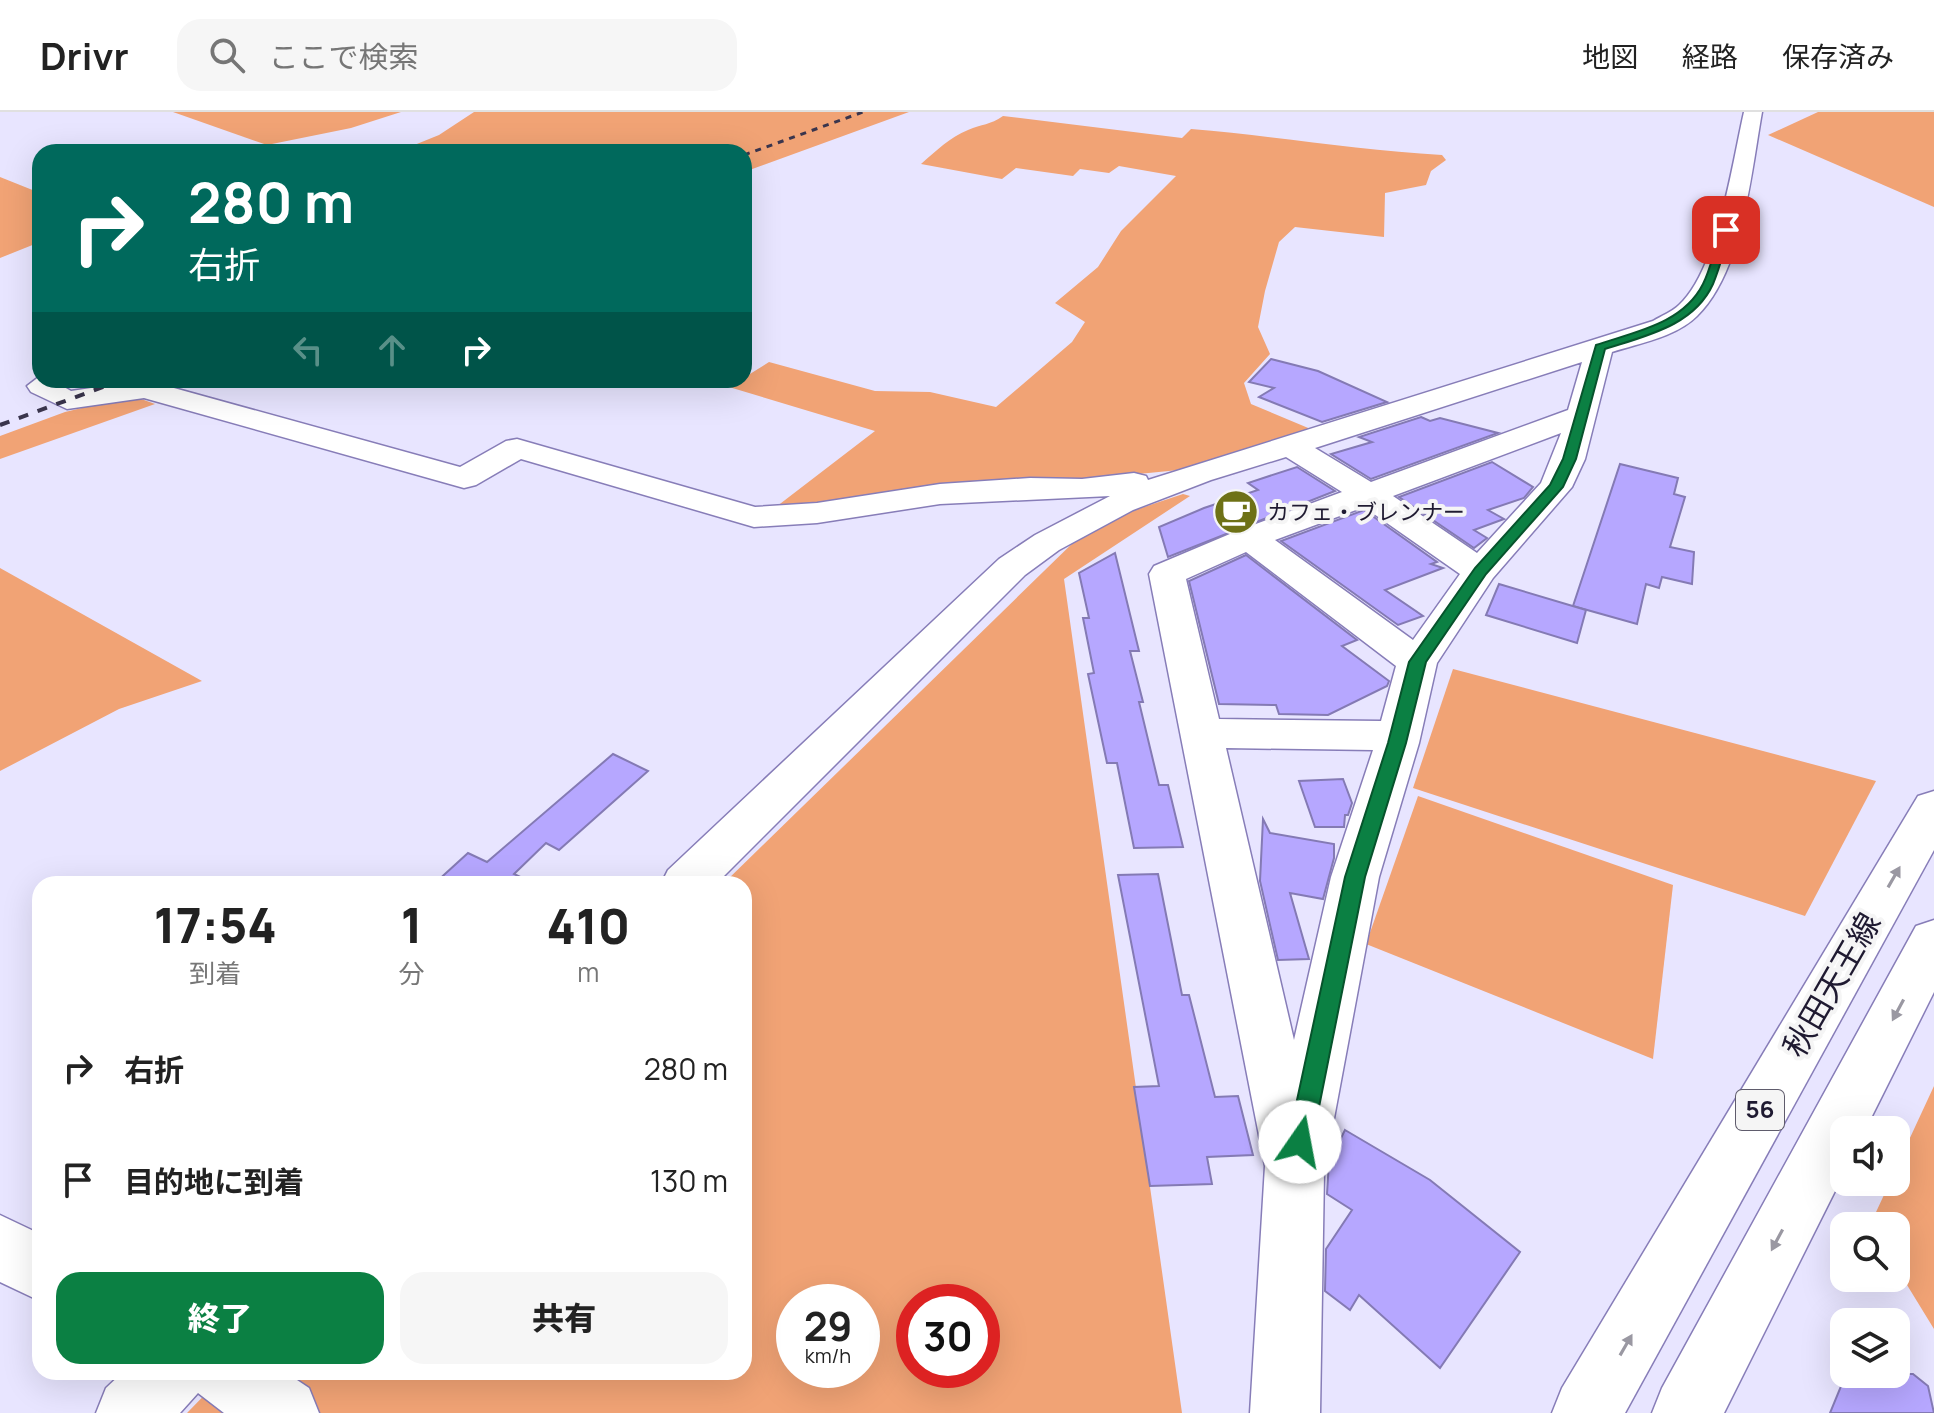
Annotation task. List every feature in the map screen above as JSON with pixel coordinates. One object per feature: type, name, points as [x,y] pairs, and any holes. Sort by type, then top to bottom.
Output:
[{"type":"street","points":[[693,876],[1012,567],[1046,540],[1084,518],[1180,478],[1662,327],[1689,310],[1707,285],[1720,255],[1753,112]]},
{"type":"street","points":[[1285,1413],[1294,1172],[1355,877],[1399,736],[1417,662],[1480,571],[1556,487],[1569,459],[1600,347]]},
{"type":"street","points":[[45,388],[67,400],[145,389],[464,478],[517,448],[754,517],[817,513],[940,494],[1030,488],[1082,489],[1180,478]]},
{"type":"street","points":[[1294,1172],[1167,574],[1249,538],[1579,416]]},
{"type":"street","points":[[1289,445],[1368,494],[1480,571]]},
{"type":"street","points":[[1249,538],[1417,662]]},
{"type":"street","points":[[1199,733],[1399,736]]},
{"type":"street","name":"秋田天王線","points":[[1587,1413],[1934,808]]},
{"type":"street","points":[[1687,1413],[1934,941]]},
{"type":"street","points":[[0,1247],[32,1265]]},
{"type":"street","points":[[131,1413],[165,1380]]},
{"type":"street","points":[[236,1380],[284,1413]]},
{"type":"shaded area","points":[[173,112],[401,112],[351,128],[264,144]]},
{"type":"shaded area","points":[[474,112],[909,112],[752,169],[752,144],[417,144],[439,135]]},
{"type":"shaded area","points":[[1818,112],[1934,112],[1934,207],[1768,135]]},
{"type":"shaded area","points":[[1003,116],[1182,138],[1191,129],[1442,155],[1446,160],[1431,171],[1426,185],[1385,193],[1384,237],[1295,227],[1279,242],[1258,327],[1270,354],[1244,383],[1251,404],[1313,430],[1179,470],[772,510],[875,431],[732,388],[752,388],[752,373],[769,362],[875,391],[930,392],[996,407],[1072,342],[1085,322],[1055,303],[1098,267],[1121,231],[1176,176],[1119,166],[1109,173],[1080,169],[1073,176],[1016,168],[1002,179],[921,164],[955,136]]},
{"type":"shaded area","points":[[0,177],[32,190],[32,245],[0,258]]},
{"type":"shaded area","points":[[133,396],[155,404],[0,459],[0,436],[65,412]]},
{"type":"shaded area","points":[[1183,494],[1190,496],[1064,579],[1182,1413],[187,1413],[219,1380],[752,1380],[752,876],[731,876],[1081,535],[1123,514]]},
{"type":"shaded area","points":[[0,568],[202,681],[119,709],[0,771]]},
{"type":"shaded area","points":[[1453,669],[1876,781],[1805,916],[1413,788]]},
{"type":"shaded area","points":[[1418,796],[1673,885],[1653,1059],[1366,944]]},
{"type":"shaded area","points":[[1934,1086],[1934,1329],[1910,1290],[1910,1212],[1876,1212],[1883,1196],[1910,1196],[1910,1138]]},
{"type":"building","points":[[1271,359],[1318,371],[1387,402],[1322,422],[1259,397],[1274,388],[1249,382]]},
{"type":"building","points":[[1421,417],[1430,421],[1440,418],[1498,433],[1371,479],[1331,454],[1372,442],[1359,437]]},
{"type":"building","points":[[1492,462],[1533,487],[1524,498],[1488,510],[1504,519],[1474,530],[1487,538],[1474,548],[1399,497]]},
{"type":"building","points":[[1620,464],[1678,478],[1674,494],[1685,497],[1670,547],[1694,552],[1692,584],[1662,577],[1659,588],[1646,584],[1637,624],[1573,606]]},
{"type":"building","points":[[1297,467],[1335,491],[1168,557],[1159,527],[1258,490],[1248,483]]},
{"type":"building","points":[[1364,510],[1437,562],[1431,564],[1443,568],[1385,590],[1423,616],[1398,625],[1281,541]]},
{"type":"building","points":[[1115,553],[1139,651],[1130,651],[1143,702],[1139,702],[1159,785],[1168,785],[1183,847],[1134,848],[1117,763],[1107,763],[1088,674],[1094,673],[1083,618],[1089,618],[1079,573]]},
{"type":"building","points":[[1246,555],[1357,640],[1342,646],[1389,681],[1387,686],[1328,715],[1279,714],[1276,705],[1219,704],[1189,581]]},
{"type":"building","points":[[1499,584],[1586,610],[1577,643],[1486,615]]},
{"type":"building","points":[[613,754],[648,771],[559,850],[546,843],[514,874],[518,876],[443,876],[468,853],[487,862]]},
{"type":"building","points":[[1343,779],[1352,803],[1348,815],[1345,815],[1344,827],[1315,827],[1299,781]]},
{"type":"building","points":[[1263,819],[1270,833],[1334,844],[1334,858],[1323,899],[1290,893],[1309,959],[1278,960],[1260,881]]},
{"type":"building","points":[[1158,874],[1182,995],[1189,995],[1215,1097],[1238,1096],[1253,1155],[1207,1157],[1212,1184],[1150,1186],[1134,1087],[1159,1086],[1118,875]]},
{"type":"building","points":[[1345,1130],[1430,1180],[1520,1252],[1440,1368],[1359,1295],[1350,1310],[1325,1291],[1326,1249],[1352,1210],[1327,1194],[1329,1162]]},
{"type":"building","points":[[1910,1374],[1913,1374],[1928,1386],[1934,1413],[1830,1413],[1840,1388],[1910,1388]]},
{"type":"railway","points":[[752,152],[863,112]]},
{"type":"railway","points":[[0,425],[100,388]]},
{"type":"place","name":"カフェ・ブレンナー","points":[[1236,512]]},
{"type":"route","points":[[1300,1142],[1355,877],[1397,743],[1417,662],[1480,571],[1556,487],[1569,459],[1600,347],[1662,327],[1689,310],[1707,285],[1720,255],[1726,230]]}]
